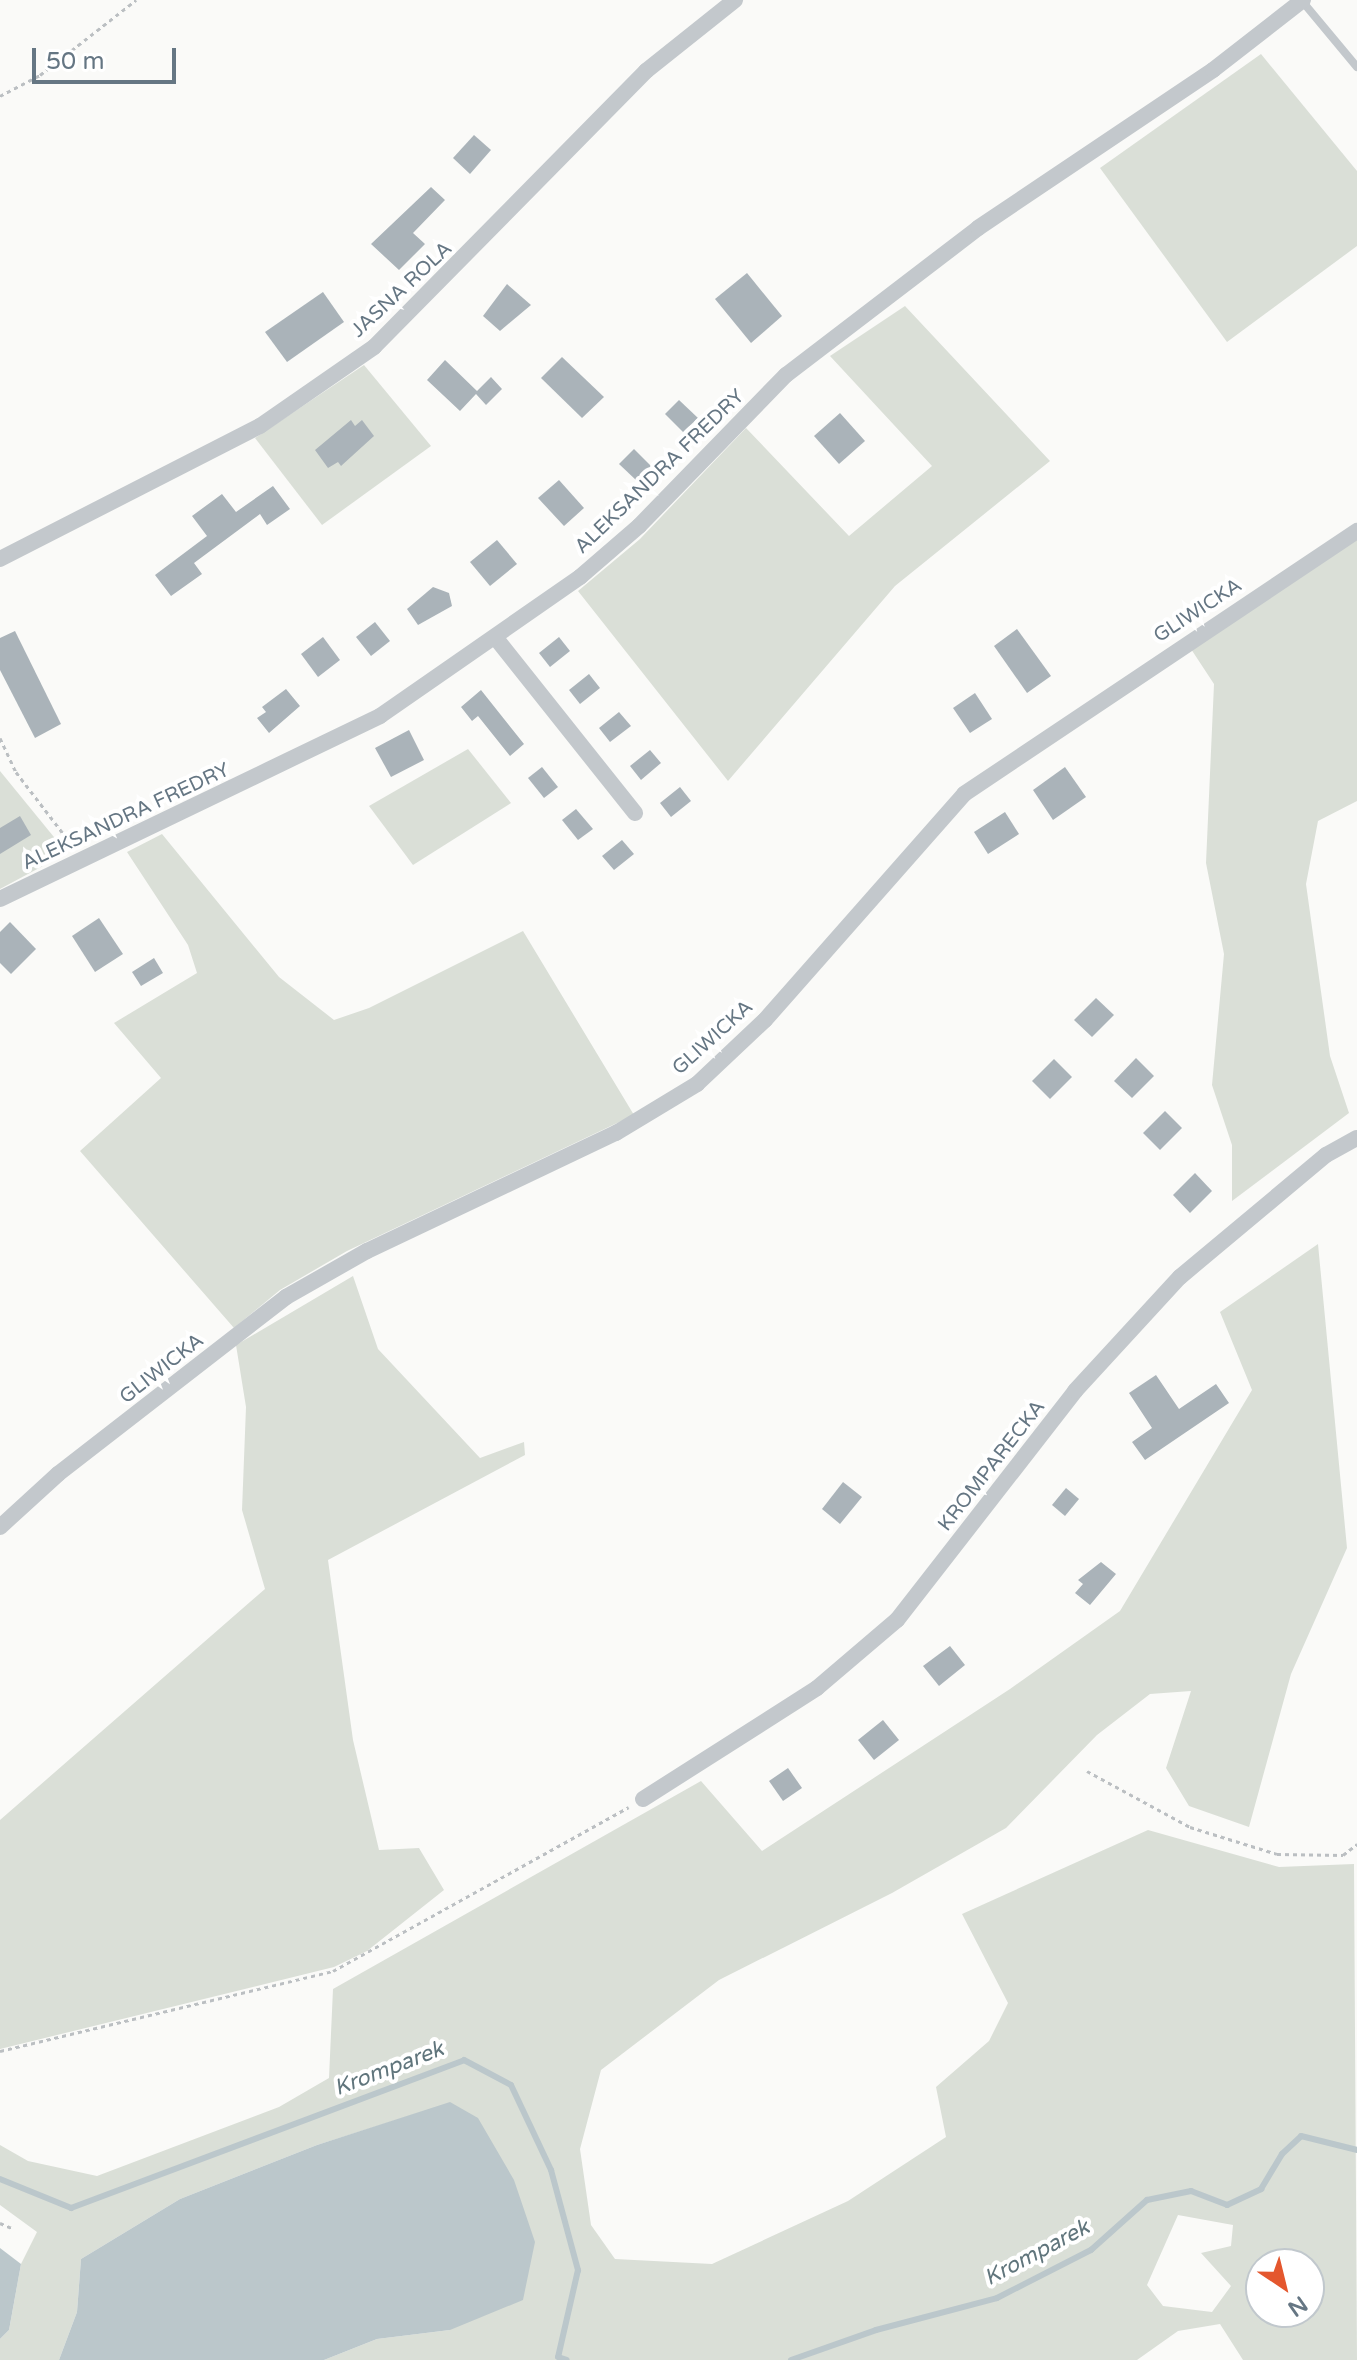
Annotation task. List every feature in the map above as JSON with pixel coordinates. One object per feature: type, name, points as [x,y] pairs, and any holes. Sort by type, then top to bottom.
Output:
[{"type":"street","name":"JASNA ROLA","points":[[0,559],[260,426],[374,347],[646,71],[735,0]]},
{"type":"street","name":"ALEKSANDRA FREDRY","points":[[0,899],[83,857],[326,746],[380,716],[495,637],[580,577],[639,526],[786,375],[978,228],[1213,70],[1303,1]]},
{"type":"street","name":"GLIWICKA","points":[[0,1527],[58,1474],[286,1297],[367,1251],[616,1133],[697,1084],[765,1020],[964,794],[1357,531]]},
{"type":"street","points":[[495,637],[635,813]]},
{"type":"street","name":"KROMPARECKA","points":[[643,1799],[817,1688],[897,1620],[1075,1391],[1180,1277],[1326,1155],[1357,1138]]},
{"type":"lane","points":[[1303,1],[1357,67]]},
{"type":"path","points":[[0,96],[40,75],[136,0]]},
{"type":"path","points":[[0,738],[54,826],[83,857]]},
{"type":"path","points":[[1087,1771],[1190,1827],[1277,1854],[1343,1855],[1357,1844]]},
{"type":"path","points":[[0,2051],[333,1971],[643,1799]]},
{"type":"path","points":[[0,2223],[12,2228]]},
{"type":"shaded area","points":[[1261,54],[1357,171],[1357,246],[1227,342],[1100,168]]},
{"type":"shaded area","points":[[905,306],[1050,461],[895,586],[728,781],[578,591],[640,539],[746,428],[849,536],[932,466],[830,356]]},
{"type":"shaded area","points":[[364,365],[431,446],[322,525],[255,438]]},
{"type":"shaded area","points":[[1357,539],[1357,801],[1318,821],[1306,884],[1330,1056],[1349,1113],[1232,1201],[1232,1145],[1212,1085],[1224,954],[1206,863],[1214,684],[1191,649]]},
{"type":"shaded area","points":[[468,749],[511,803],[413,865],[369,806]]},
{"type":"shaded area","points":[[0,771],[67,853],[0,889]]},
{"type":"shaded area","points":[[162,834],[279,977],[334,1020],[369,1008],[523,931],[634,1115],[347,1251],[280,1290],[234,1328],[80,1151],[161,1078],[114,1023],[197,973],[188,945],[127,852]]},
{"type":"shaded area","points":[[1318,1244],[1347,1548],[1291,1674],[1249,1827],[1189,1806],[1166,1768],[1191,1691],[1150,1694],[1097,1735],[1006,1828],[892,1893],[719,1980],[601,2070],[580,2149],[591,2225],[615,2259],[712,2264],[848,2201],[946,2137],[936,2087],[989,2041],[1008,2003],[962,1914],[1148,1830],[1279,1867],[1354,1864],[1357,2360],[1243,2360],[1220,2324],[1178,2331],[1137,2360],[324,2360],[377,2339],[450,2330],[450,2103],[317,2145],[180,2199],[81,2259],[77,2312],[59,2360],[0,2360],[0,2339],[9,2330],[21,2264],[37,2232],[0,2205],[0,2145],[28,2161],[97,2176],[279,2107],[329,2078],[333,1989],[701,1781],[762,1851],[1010,1689],[1120,1611],[1252,1390],[1220,1312]],"holes":[[[1178,2215],[1233,2225],[1231,2246],[1201,2253],[1231,2286],[1212,2312],[1163,2306],[1147,2285]]]},
{"type":"shaded area","points":[[353,1276],[378,1349],[480,1458],[524,1442],[525,1455],[328,1560],[353,1740],[379,1850],[419,1848],[444,1890],[367,1951],[334,1967],[0,2049],[0,1820],[265,1589],[242,1510],[246,1407],[236,1345]]},
{"type":"shaded area","points":[[450,2102],[478,2118],[514,2180],[535,2242],[523,2300],[450,2330],[377,2339],[324,2360],[59,2360],[77,2312],[81,2259],[180,2199],[317,2145]]},
{"type":"shaded area","points":[[0,2248],[21,2264],[9,2330],[0,2339]]},
{"type":"building","points":[[474,135],[491,150],[470,174],[453,158]]},
{"type":"building","points":[[431,187],[445,200],[413,233],[425,244],[399,270],[371,244]]},
{"type":"building","points":[[747,273],[782,316],[751,343],[715,299]]},
{"type":"building","points":[[507,284],[531,305],[500,331],[483,316]]},
{"type":"building","points":[[323,292],[344,322],[287,362],[265,332]]},
{"type":"building","points":[[562,357],[604,397],[582,418],[541,378]]},
{"type":"building","points":[[445,360],[477,391],[491,377],[502,389],[486,405],[476,394],[460,411],[427,380]]},
{"type":"building","points":[[679,400],[698,418],[683,432],[665,414]]},
{"type":"building","points":[[840,413],[865,441],[839,464],[814,436]]},
{"type":"building","points":[[351,420],[355,426],[362,420],[374,436],[341,466],[338,462],[328,468],[315,450]]},
{"type":"building","points":[[634,449],[651,466],[637,481],[619,464]]},
{"type":"building","points":[[559,480],[584,508],[564,526],[538,498]]},
{"type":"building","points":[[273,486],[290,509],[267,525],[260,514],[194,563],[202,574],[171,596],[155,575],[207,536],[192,516],[222,494],[236,512]]},
{"type":"building","points":[[497,540],[517,564],[490,586],[470,562]]},
{"type":"building","points":[[433,587],[449,593],[452,606],[418,625],[407,609]]},
{"type":"building","points":[[375,622],[390,641],[371,656],[356,637]]},
{"type":"building","points":[[1017,629],[1051,676],[1027,693],[994,646]]},
{"type":"building","points":[[15,631],[61,724],[35,738],[0,670],[0,638]]},
{"type":"building","points":[[323,637],[340,660],[318,677],[301,654]]},
{"type":"building","points":[[559,637],[570,651],[550,667],[539,653]]},
{"type":"building","points":[[589,674],[600,688],[580,704],[569,690]]},
{"type":"building","points":[[286,689],[300,706],[269,733],[257,718],[266,712],[262,707]]},
{"type":"building","points":[[481,690],[524,744],[510,756],[478,716],[472,721],[461,707]]},
{"type":"building","points":[[975,693],[992,719],[970,733],[953,708]]},
{"type":"building","points":[[619,712],[631,726],[610,742],[599,728]]},
{"type":"building","points":[[409,730],[424,760],[391,777],[375,748]]},
{"type":"building","points":[[650,750],[661,763],[641,780],[630,766]]},
{"type":"building","points":[[542,767],[558,787],[544,798],[528,778]]},
{"type":"building","points":[[1065,767],[1086,797],[1053,820],[1033,790]]},
{"type":"building","points":[[680,787],[691,801],[671,817],[660,803]]},
{"type":"building","points":[[576,809],[593,829],[578,840],[562,820]]},
{"type":"building","points":[[1005,812],[1019,834],[988,854],[974,832]]},
{"type":"building","points":[[20,816],[31,835],[0,854],[0,828]]},
{"type":"building","points":[[622,840],[634,854],[614,870],[602,856]]},
{"type":"building","points":[[99,918],[123,954],[95,972],[72,936]]},
{"type":"building","points":[[10,922],[36,949],[11,974],[0,963],[0,932]]},
{"type":"building","points":[[154,958],[163,973],[141,986],[132,972]]},
{"type":"building","points":[[1096,998],[1114,1015],[1092,1037],[1074,1020]]},
{"type":"building","points":[[1136,1058],[1154,1076],[1132,1098],[1114,1081]]},
{"type":"building","points":[[1054,1059],[1072,1077],[1050,1099],[1032,1081]]},
{"type":"building","points":[[1165,1111],[1182,1128],[1160,1150],[1143,1133]]},
{"type":"building","points":[[1195,1173],[1212,1191],[1190,1213],[1173,1195]]},
{"type":"building","points":[[1156,1375],[1179,1409],[1216,1384],[1229,1403],[1145,1460],[1132,1442],[1152,1428],[1129,1393]]},
{"type":"building","points":[[843,1482],[862,1497],[840,1524],[822,1509]]},
{"type":"building","points":[[1066,1488],[1079,1499],[1065,1516],[1052,1505]]},
{"type":"building","points":[[1101,1562],[1116,1574],[1090,1605],[1075,1593],[1083,1584],[1078,1580]]},
{"type":"building","points":[[950,1646],[965,1665],[939,1686],[923,1666]]},
{"type":"building","points":[[883,1720],[899,1740],[874,1760],[858,1740]]},
{"type":"building","points":[[788,1768],[802,1788],[783,1801],[769,1781]]},
{"type":"waterway","name":"Kromparek","points":[[0,2179],[71,2208],[464,2060],[511,2085],[551,2170],[578,2270],[558,2357],[567,2360]]},
{"type":"waterway","name":"Kromparek","points":[[791,2360],[876,2330],[997,2298],[1091,2250],[1147,2200],[1191,2191],[1227,2205],[1261,2189],[1282,2154],[1301,2136],[1357,2150]]}]
